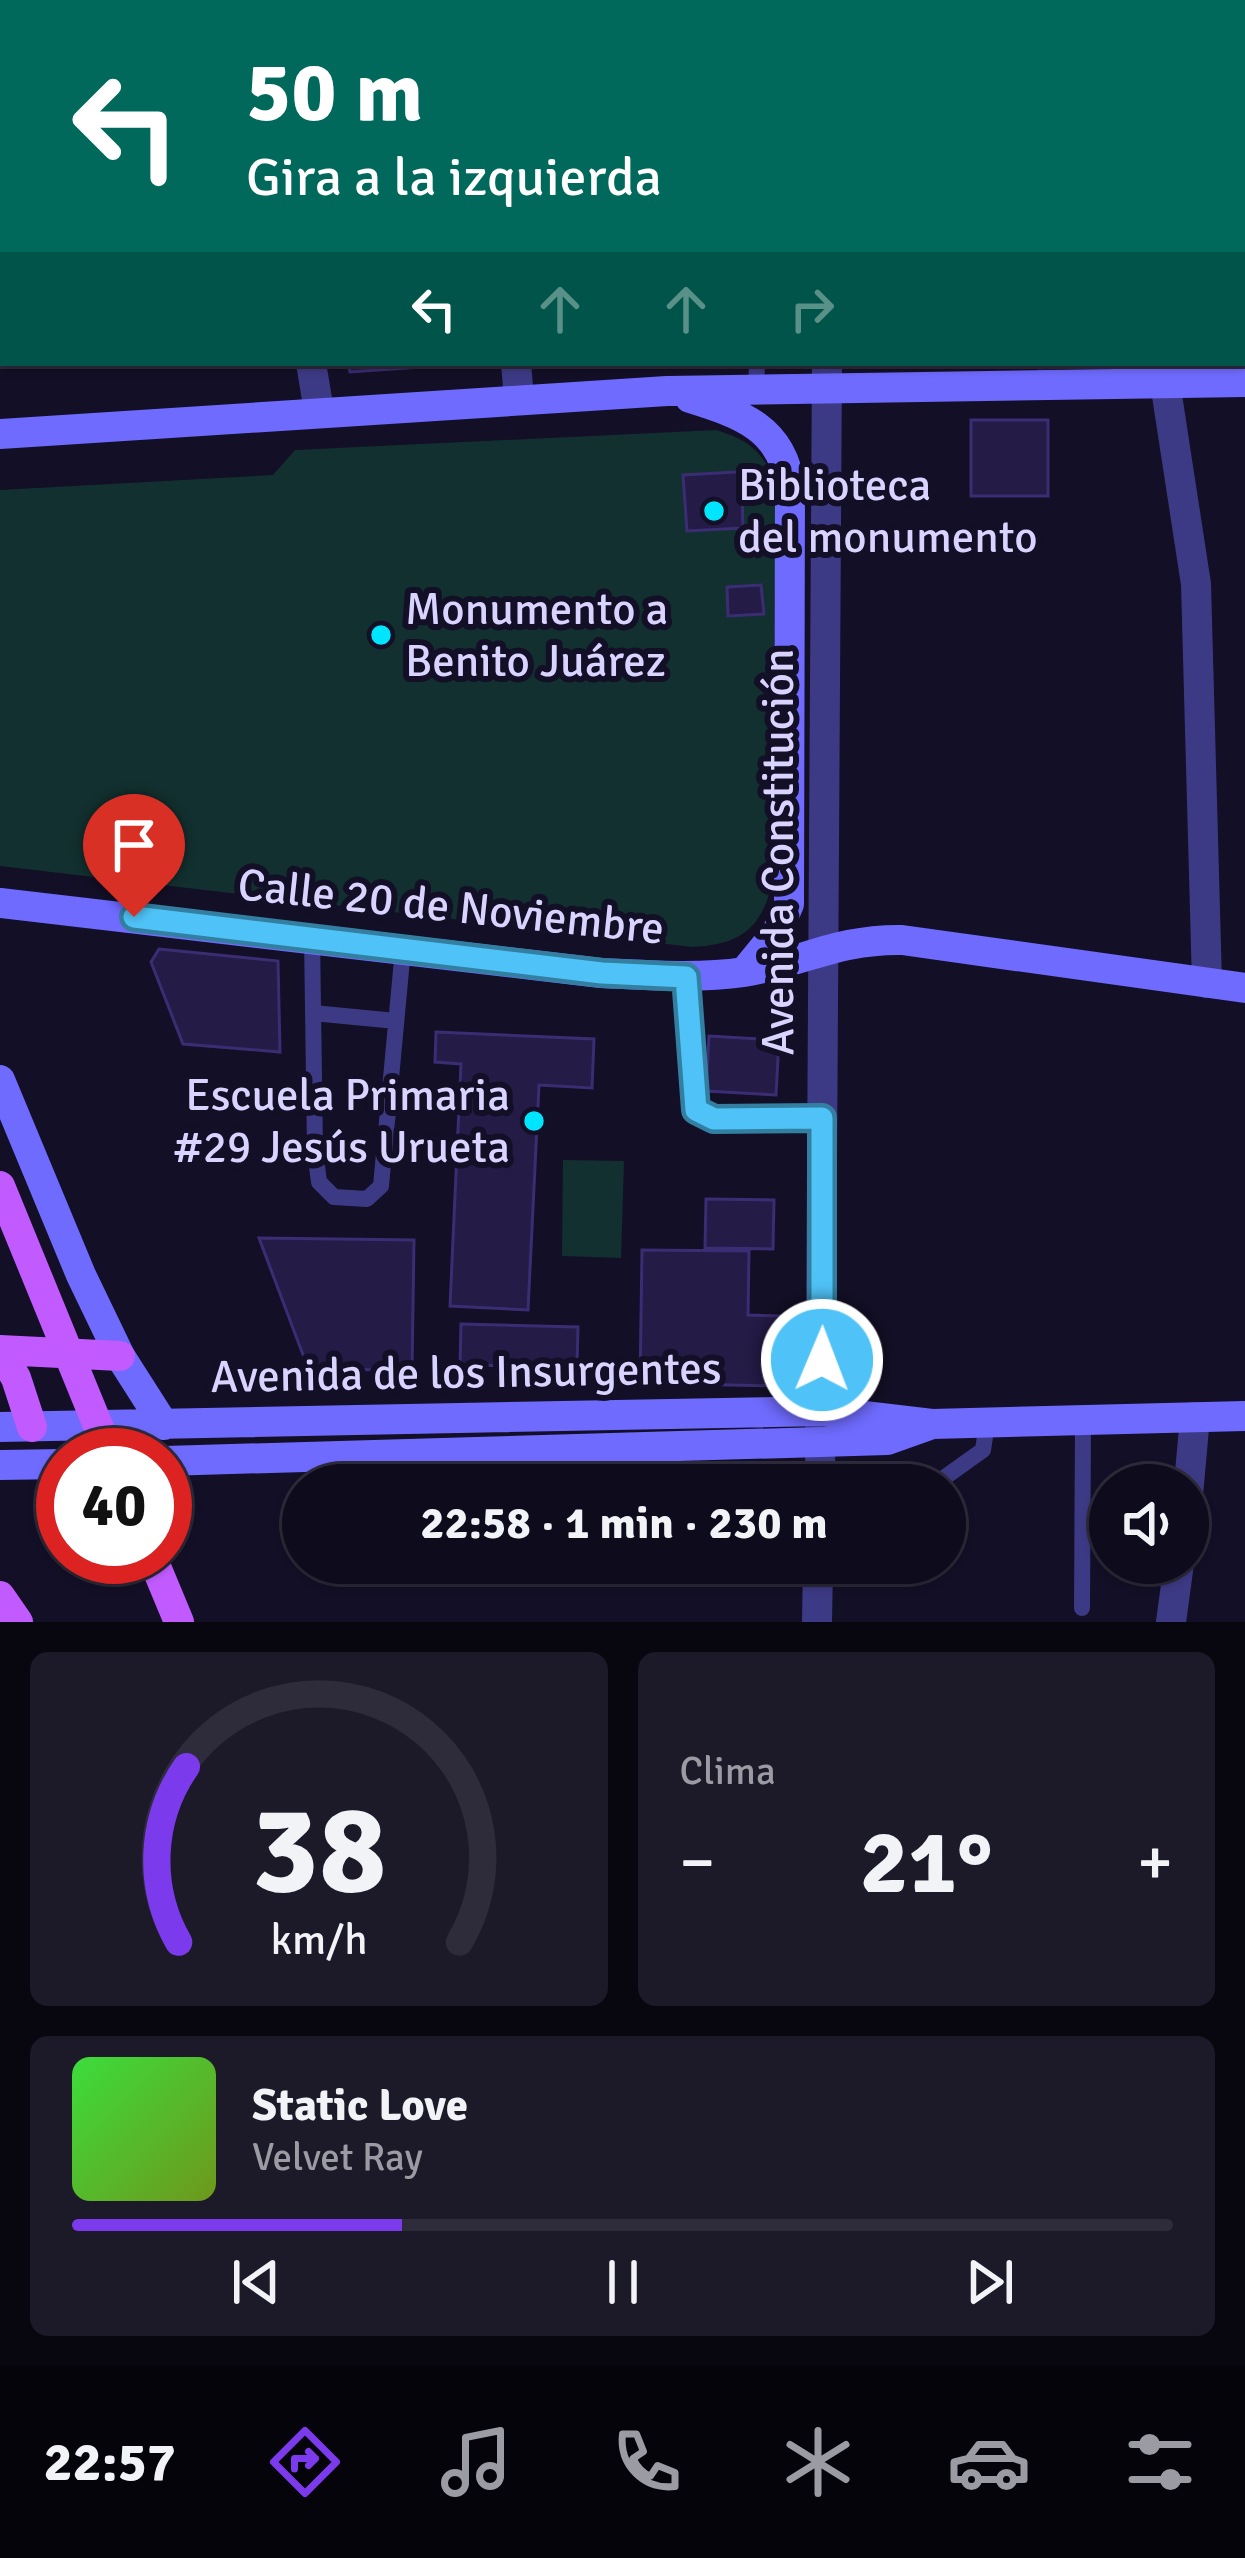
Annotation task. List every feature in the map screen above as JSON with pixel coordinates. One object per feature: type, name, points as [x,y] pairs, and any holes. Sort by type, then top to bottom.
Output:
[{"type":"main road","points":[[0,434],[667,391],[756,376],[1164,373],[1245,382]]},
{"type":"main road","points":[[667,391],[748,416],[776,443],[787,464],[789,904],[777,932],[745,971]]},
{"type":"main road","name":"Calle 20 de Noviembre","points":[[0,903],[602,973],[686,977],[745,971],[856,939],[902,940],[1245,988]]},
{"type":"main road","points":[[0,1080],[120,1356],[164,1425]]},
{"type":"main road","points":[[0,1186],[99,1428]]},
{"type":"main road","points":[[0,1351],[120,1356]]},
{"type":"main road","points":[[0,1351],[16,1378],[32,1427]]},
{"type":"main road","name":"Avenida de los Insurgentes","points":[[0,1427],[822,1411],[932,1424],[1245,1416]]},
{"type":"main road","name":"Avenida de los Insurgentes","points":[[192,1460],[887,1440],[932,1424]]},
{"type":"main road","points":[[0,1465],[36,1464]]},
{"type":"main road","points":[[163,1584],[179,1622]]},
{"type":"main road","points":[[0,1596],[18,1622]]},
{"type":"street","points":[[312,366],[319,411]]},
{"type":"street","points":[[516,366],[519,399]]},
{"type":"street","points":[[1164,373],[1196,584],[1207,983]]},
{"type":"street","name":"Avenida Constitución","points":[[820,1464],[826,375]]},
{"type":"street","points":[[1191,1464],[1195,1418]]},
{"type":"street","points":[[818,1584],[818,1622]]},
{"type":"street","points":[[1172,1622],[1177,1584]]},
{"type":"lane","points":[[312,936],[317,1166],[319,1182],[334,1197],[367,1199],[381,1186],[403,949]]},
{"type":"lane","points":[[686,977],[696,1110],[714,1119],[822,1118]]},
{"type":"lane","points":[[313,1013],[396,1021]]},
{"type":"lane","points":[[1082,1608],[1083,1422]]},
{"type":"lane","points":[[963,1464],[983,1450],[987,1423]]},
{"type":"green space","points":[[716,430],[753,448],[776,483],[772,885],[754,924],[734,939],[692,947],[0,866],[0,490],[273,475],[295,450]]},
{"type":"green space","points":[[563,1160],[624,1161],[621,1258],[562,1256]]},
{"type":"building","points":[[349,366],[437,366],[350,372]]},
{"type":"building","points":[[1039,366],[1132,366],[1039,368]]},
{"type":"building","points":[[971,420],[1048,420],[1048,496],[971,496]]},
{"type":"building","name":"Biblioteca del monumento","points":[[753,471],[755,494],[742,495],[743,528],[687,531],[683,475]]},
{"type":"building","points":[[761,585],[764,614],[728,616],[727,587]]},
{"type":"building","points":[[159,949],[278,961],[280,1052],[183,1044],[151,962]]},
{"type":"building","points":[[436,1032],[594,1039],[592,1088],[539,1085],[528,1310],[450,1306],[461,1064],[435,1062]]},
{"type":"building","points":[[709,1036],[779,1040],[776,1095],[706,1091]]},
{"type":"building","points":[[706,1199],[774,1200],[773,1249],[705,1248]]},
{"type":"building","points":[[259,1238],[414,1240],[412,1371],[308,1368]]},
{"type":"building","points":[[642,1250],[749,1251],[748,1315],[782,1316],[781,1386],[640,1383]]},
{"type":"building","points":[[461,1324],[578,1327],[577,1367],[460,1365]]},
{"type":"place","name":"Biblioteca del monumento","points":[[714,511]]},
{"type":"place","name":"Monumento a Benito Juárez","points":[[381,635]]},
{"type":"place","name":"Escuela Primaria #29 Jesús Urueta","points":[[534,1121]]},
{"type":"route","points":[[134,917],[602,973],[686,977],[696,1110],[714,1119],[822,1118],[822,1360]]}]
